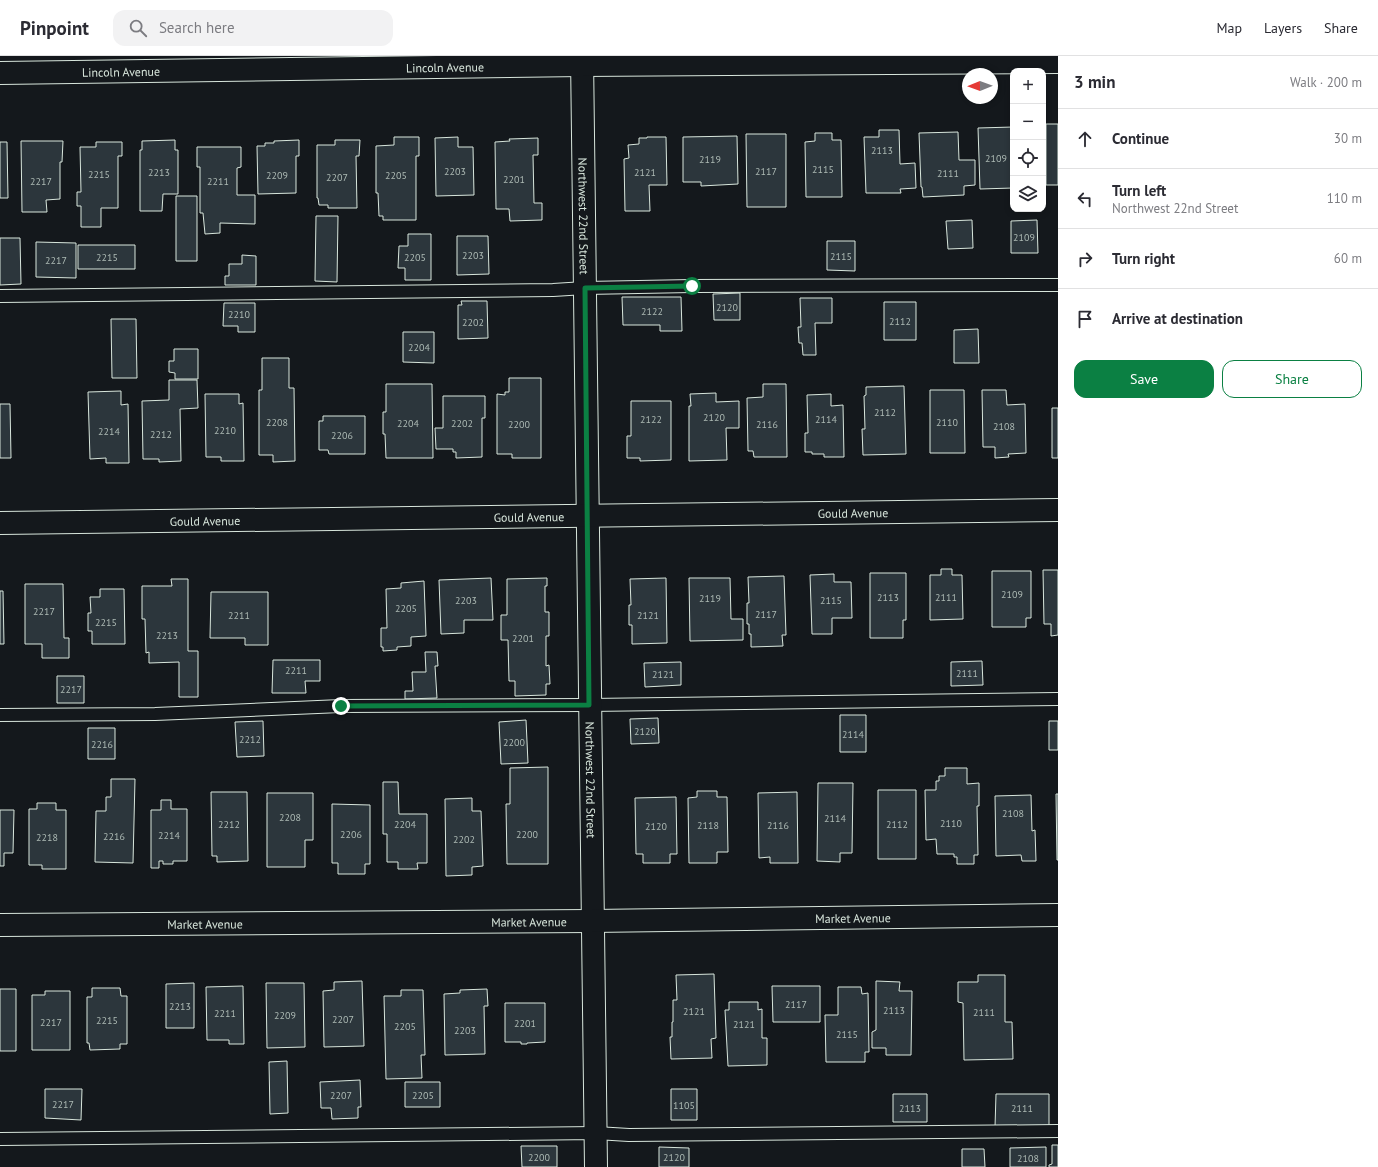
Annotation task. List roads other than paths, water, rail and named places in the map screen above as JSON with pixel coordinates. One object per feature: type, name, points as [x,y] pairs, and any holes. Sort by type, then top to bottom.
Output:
[{"type":"street","name":"Lincoln Avenue","points":[[0,73],[582,61],[811,60],[1058,62]]},
{"type":"street","name":"Northwest 22nd Street","points":[[582,61],[596,1167]]},
{"type":"street","name":"Gould Avenue","points":[[0,523],[1058,510]]},
{"type":"street","name":"Market Avenue","points":[[0,925],[592,921],[1058,915]]},
{"type":"lane","points":[[0,296],[554,290],[585,288],[1058,285]]},
{"type":"lane","points":[[0,715],[155,714],[341,706],[589,705],[1058,699]]},
{"type":"lane","points":[[0,1139],[596,1133],[629,1136],[1058,1131]]}]
